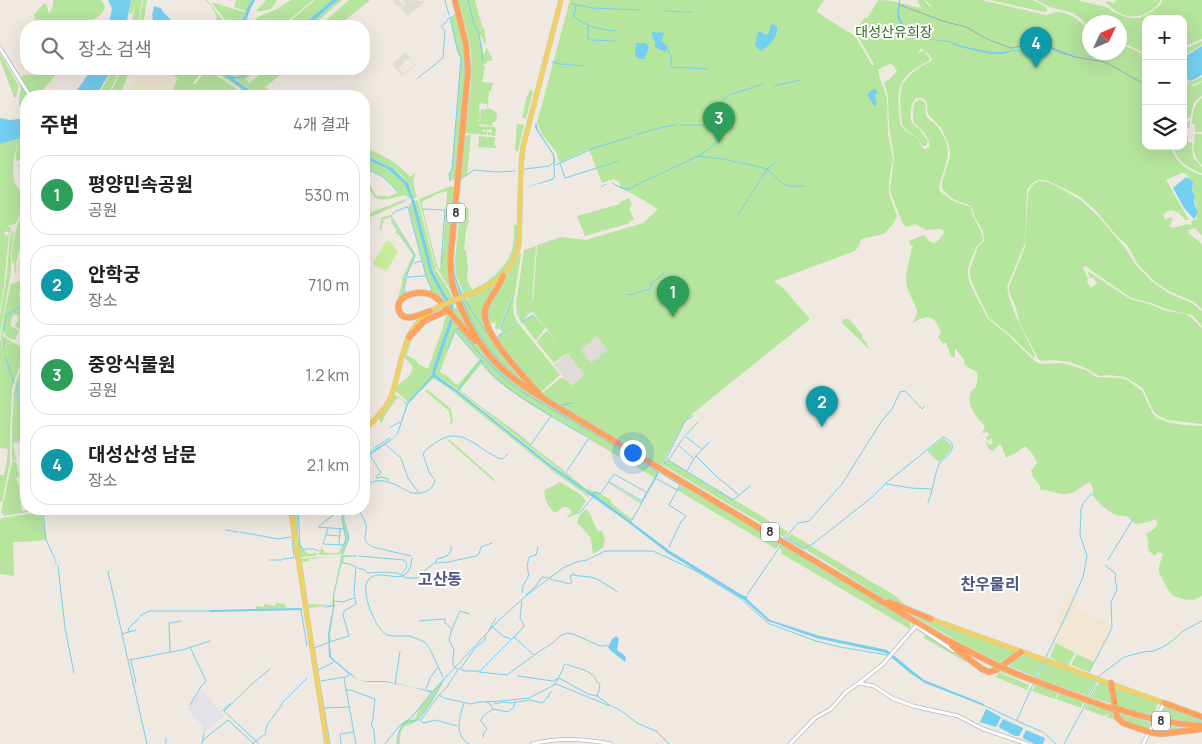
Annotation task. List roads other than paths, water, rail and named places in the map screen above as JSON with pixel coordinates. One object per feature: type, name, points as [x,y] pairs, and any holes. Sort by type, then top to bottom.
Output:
[{"type":"highway","name":"8","points":[[456,0],[466,45],[468,71],[450,270],[454,290],[468,324],[487,353],[502,369],[526,388],[943,638],[1000,666],[1139,718],[1171,725],[1202,728]]},
{"type":"highway","name":"8","points":[[456,0],[467,36],[470,65],[452,263],[453,280],[470,323],[488,351],[511,376],[540,395],[962,646],[1000,666]]},
{"type":"highway","points":[[503,276],[485,311],[489,331],[540,395]]},
{"type":"highway","points":[[430,311],[407,318],[400,313],[399,304],[402,298],[408,295],[417,293],[431,294],[438,299],[487,353]]},
{"type":"highway","points":[[409,337],[424,321],[444,312],[450,313]]},
{"type":"highway","points":[[885,600],[931,619]]},
{"type":"highway","points":[[943,638],[987,672],[993,671],[1021,652]]},
{"type":"highway","points":[[1111,683],[1117,717],[1124,723],[1149,732],[1161,734],[1202,728]]},
{"type":"highway","points":[[1164,703],[1202,717]]},
{"type":"main road","points":[[370,424],[390,399],[409,337],[420,319],[430,311],[487,287],[503,276],[510,268],[518,251],[523,147],[561,0]]},
{"type":"main road","points":[[291,515],[327,744]]},
{"type":"main road","points":[[931,619],[1164,703]]},
{"type":"street","points":[[0,48],[26,90]]},
{"type":"street","points":[[790,744],[815,718],[834,707],[846,692],[882,665],[916,626],[982,669]]},
{"type":"street","points":[[859,683],[874,686],[892,698],[913,706],[958,716],[983,729],[1027,744]]},
{"type":"street","points":[[1156,719],[1164,703]]},
{"type":"street","points":[[1143,744],[1154,723]]},
{"type":"street","points":[[532,744],[550,741],[581,740],[611,744]]},
{"type":"water","points":[[108,0],[131,0],[127,20],[109,20],[112,9]]},
{"type":"water","points":[[252,0],[255,0],[246,20],[242,20]]},
{"type":"water","points":[[332,0],[338,0],[314,20],[309,20]]},
{"type":"water","points":[[900,0],[899,15],[902,23],[928,39],[949,41],[962,46],[991,52],[1013,50],[1026,51],[1035,43],[1040,43],[1065,54],[1082,55],[1064,55],[1039,44],[1027,52],[1012,51],[1003,54],[990,54],[960,47],[949,42],[926,39],[902,25],[897,17]]},
{"type":"water","points":[[154,6],[161,8],[171,20],[152,20]]},
{"type":"water","points":[[773,24],[777,27],[774,38],[769,45],[760,51],[755,45],[758,32],[760,31],[767,35],[770,26]]},
{"type":"water","points":[[652,31],[664,33],[662,41],[668,47],[665,52],[655,47]]},
{"type":"water","points":[[636,43],[648,45],[649,48],[644,59],[635,56]]},
{"type":"water","points":[[1202,46],[1202,75],[1189,81],[1187,79],[1187,55]]},
{"type":"water","points":[[87,75],[108,75],[100,90],[77,90]]},
{"type":"water","points":[[223,75],[234,77],[247,75],[234,79],[250,90],[244,90]]},
{"type":"water","points":[[874,89],[878,93],[875,95],[877,104],[875,106],[868,95]]},
{"type":"water","points":[[0,118],[10,120],[20,119],[20,139],[0,144]]},
{"type":"water","points":[[536,122],[538,130],[554,155],[555,177],[552,180],[524,188],[554,177],[553,155],[537,131],[535,127]]},
{"type":"water","points":[[370,158],[392,168],[408,183],[415,202],[433,272],[453,306],[453,320],[435,374],[437,376],[551,465],[594,494],[670,551],[742,595],[747,596],[747,599],[770,620],[820,636],[887,650],[924,680],[984,704],[984,706],[925,683],[886,653],[816,638],[768,621],[743,599],[669,554],[553,469],[456,392],[433,377],[408,404],[398,434],[394,438],[397,434],[407,403],[432,375],[451,316],[450,307],[430,273],[411,199],[404,183],[388,169],[370,161]]},
{"type":"water","points":[[1186,177],[1193,182],[1192,191],[1195,196],[1194,202],[1198,213],[1194,219],[1184,208],[1173,188]]},
{"type":"water","points":[[392,438],[389,441],[370,456],[377,448]]},
{"type":"water","points":[[344,518],[349,540],[344,551],[334,596],[329,636],[331,657],[358,680],[329,657],[328,634],[333,597],[343,552],[348,540]]},
{"type":"water","points":[[302,608],[302,610],[210,612],[209,610]]},
{"type":"water","points":[[616,636],[619,639],[617,650],[626,658],[625,662],[608,647]]},
{"type":"water","points":[[358,680],[386,681],[432,691],[433,693],[387,682],[368,682]]},
{"type":"water","points":[[986,709],[1001,717],[996,727],[980,722]]},
{"type":"water","points":[[1003,719],[1023,728],[1019,736],[1015,736],[1000,728],[999,726]]},
{"type":"water","points":[[1026,730],[1045,738],[1043,744],[1034,744],[1023,738]]},
{"type":"waterway","points":[[445,0],[449,15]]},
{"type":"waterway","points":[[468,0],[474,24],[479,34],[483,61]]},
{"type":"waterway","points":[[572,4],[592,8],[641,10]]},
{"type":"waterway","points":[[574,16],[576,5]]},
{"type":"waterway","points":[[665,11],[684,12]]},
{"type":"waterway","points":[[573,14],[586,24],[616,31]]},
{"type":"waterway","points":[[443,25],[449,18]]},
{"type":"waterway","points":[[450,18],[461,58],[452,169],[449,173],[450,181]]},
{"type":"waterway","points":[[418,78],[443,58],[445,31],[441,26]]},
{"type":"waterway","points":[[588,26],[588,39],[591,40]]},
{"type":"waterway","points":[[592,40],[615,41]]},
{"type":"waterway","points":[[667,49],[671,56],[671,67],[708,69]]},
{"type":"waterway","points":[[552,62],[584,66]]},
{"type":"waterway","points":[[774,86],[800,80]]},
{"type":"waterway","points":[[729,95],[763,84]]},
{"type":"waterway","points":[[680,125],[717,125],[720,104],[727,96]]},
{"type":"waterway","points":[[635,135],[677,125]]},
{"type":"waterway","points":[[614,142],[631,137]]},
{"type":"waterway","points":[[699,156],[717,141]]},
{"type":"waterway","points":[[556,165],[594,148],[613,142]]},
{"type":"waterway","points":[[553,154],[555,162]]},
{"type":"waterway","points":[[612,183],[621,188],[628,189],[698,156],[722,159]]},
{"type":"waterway","points":[[724,159],[736,162]]},
{"type":"waterway","points":[[560,163],[565,178],[619,161]]},
{"type":"waterway","points":[[761,179],[767,169],[777,161]]},
{"type":"waterway","points":[[525,169],[549,166],[554,162]]},
{"type":"waterway","points":[[738,162],[767,169],[782,183]]},
{"type":"waterway","points":[[461,179],[474,170],[515,171]]},
{"type":"waterway","points":[[370,172],[380,175],[397,191]]},
{"type":"waterway","points":[[746,202],[760,181]]},
{"type":"waterway","points":[[601,187],[606,184]]},
{"type":"waterway","points":[[783,184],[788,186],[805,186]]},
{"type":"waterway","points":[[460,202],[454,250],[455,276],[465,301],[492,340]]},
{"type":"waterway","points":[[738,214],[746,203]]},
{"type":"waterway","points":[[408,207],[426,276],[432,290],[431,291],[417,290],[406,293],[404,290],[407,274],[415,255],[391,216],[394,212],[408,207]]},
{"type":"waterway","points":[[423,209],[445,210],[441,264]]},
{"type":"waterway","points":[[414,263],[422,261]]},
{"type":"waterway","points":[[627,295],[649,290],[652,283],[664,273]]},
{"type":"waterway","points":[[408,278],[425,276]]},
{"type":"waterway","points":[[455,277],[461,297]]},
{"type":"waterway","points":[[500,329],[513,296]]},
{"type":"waterway","points":[[462,300],[480,336],[495,356],[525,383]]},
{"type":"waterway","points":[[4,331],[6,315],[20,307]]},
{"type":"waterway","points":[[521,322],[534,315]]},
{"type":"waterway","points":[[496,338],[518,324]]},
{"type":"waterway","points":[[456,330],[458,328],[481,355]]},
{"type":"waterway","points":[[448,349],[455,331],[479,359]]},
{"type":"waterway","points":[[3,350],[4,338]]},
{"type":"waterway","points":[[5,356],[14,383]]},
{"type":"waterway","points":[[483,357],[506,380],[524,393],[590,431]]},
{"type":"waterway","points":[[481,360],[486,369],[511,391],[587,437]]},
{"type":"waterway","points":[[457,391],[481,360]]},
{"type":"waterway","points":[[17,384],[17,397],[20,407]]},
{"type":"waterway","points":[[785,538],[798,523],[809,521],[842,484],[881,422],[892,409],[900,392],[905,391],[922,409],[924,407]]},
{"type":"waterway","points":[[561,405],[573,403]]},
{"type":"waterway","points":[[530,446],[551,416]]},
{"type":"waterway","points":[[663,465],[685,421],[693,416]]},
{"type":"waterway","points":[[389,428],[400,422]]},
{"type":"waterway","points":[[664,464],[683,438],[698,422]]},
{"type":"waterway","points":[[592,432],[658,472],[642,501],[609,482]]},
{"type":"waterway","points":[[434,479],[429,472],[423,454],[430,446],[445,438],[453,436],[462,437],[501,459],[508,454]]},
{"type":"waterway","points":[[686,437],[702,449]]},
{"type":"waterway","points":[[785,538],[804,549],[814,543],[943,437],[950,441],[952,450],[939,464],[928,503]]},
{"type":"waterway","points":[[370,453],[390,438]]},
{"type":"waterway","points":[[567,471],[589,438]]},
{"type":"waterway","points":[[687,471],[695,457],[709,442]]},
{"type":"waterway","points":[[385,444],[401,458],[408,478],[418,492]]},
{"type":"waterway","points":[[679,446],[693,458]]},
{"type":"waterway","points":[[370,455],[381,473],[376,478],[382,477],[388,479],[388,481]]},
{"type":"waterway","points":[[696,456],[738,494]]},
{"type":"waterway","points":[[668,460],[733,500],[750,486]]},
{"type":"waterway","points":[[659,472],[680,485],[669,505],[686,516],[669,547]]},
{"type":"waterway","points":[[591,494],[597,492],[600,494],[614,474],[646,492]]},
{"type":"waterway","points":[[631,522],[658,474]]},
{"type":"waterway","points":[[657,479],[677,490]]},
{"type":"waterway","points":[[370,483],[376,481],[388,482],[411,493],[419,493],[429,490],[435,480]]},
{"type":"waterway","points":[[886,484],[931,489]]},
{"type":"waterway","points":[[1046,657],[1083,577],[1087,556],[1080,535],[1081,509],[1083,503],[1091,494]]},
{"type":"waterway","points":[[580,513],[594,497]]},
{"type":"waterway","points":[[43,515],[46,540],[55,559]]},
{"type":"waterway","points":[[298,515],[300,545],[303,549],[319,551]]},
{"type":"waterway","points":[[333,515],[318,527],[344,529]]},
{"type":"waterway","points":[[342,515],[346,539],[344,544]]},
{"type":"waterway","points":[[362,515],[366,528],[366,542],[373,547],[411,556]]},
{"type":"waterway","points":[[1108,560],[1133,519]]},
{"type":"waterway","points":[[328,528],[323,544],[344,545],[342,548]]},
{"type":"waterway","points":[[339,544],[340,529]]},
{"type":"waterway","points":[[226,530],[238,532]]},
{"type":"waterway","points":[[240,532],[278,539],[291,537]]},
{"type":"waterway","points":[[327,535],[340,536]]},
{"type":"waterway","points":[[270,560],[293,558],[292,539]]},
{"type":"waterway","points":[[436,563],[476,556],[479,554],[481,547],[492,543]]},
{"type":"waterway","points":[[747,595],[781,545]]},
{"type":"waterway","points":[[358,568],[365,570],[367,573],[393,572],[406,578],[418,578],[437,559],[447,556],[451,551],[451,547]]},
{"type":"waterway","points":[[522,593],[523,586],[529,575],[527,567],[529,557],[536,555],[538,547]]},
{"type":"waterway","points":[[433,691],[499,620],[527,595],[563,568],[576,562],[587,560],[605,551],[653,551],[694,570],[740,598],[770,624],[816,641],[840,647],[887,655],[888,653]]},
{"type":"waterway","points":[[344,556],[356,556]]},
{"type":"waterway","points":[[359,556],[404,560],[406,567],[402,573]]},
{"type":"waterway","points":[[382,631],[368,605],[366,597],[367,583],[370,578],[376,575],[395,577],[406,574],[410,568],[412,558]]},
{"type":"waterway","points":[[342,563],[355,567]]},
{"type":"waterway","points":[[1089,672],[1112,628],[1111,602],[1117,590],[1116,574],[1105,565]]},
{"type":"waterway","points":[[58,566],[65,628],[74,673]]},
{"type":"waterway","points":[[329,642],[349,636],[343,615],[344,611],[356,604],[354,592],[356,567]]},
{"type":"waterway","points":[[109,571],[147,744]]},
{"type":"waterway","points":[[550,579],[570,584],[572,582],[570,576],[574,573]]},
{"type":"waterway","points":[[572,575],[588,577]]},
{"type":"waterway","points":[[587,576],[597,579],[618,592]]},
{"type":"waterway","points":[[526,595],[542,577],[548,578]]},
{"type":"waterway","points":[[334,601],[343,602],[354,598]]},
{"type":"waterway","points":[[419,720],[421,720],[447,687],[459,668],[464,671],[480,671],[520,631],[524,626],[520,617],[522,601]]},
{"type":"waterway","points":[[325,607],[333,606]]},
{"type":"waterway","points":[[301,610],[307,646]]},
{"type":"waterway","points":[[140,616],[149,611],[211,611]]},
{"type":"waterway","points":[[452,629],[460,611],[469,614]]},
{"type":"waterway","points":[[129,632],[128,629],[139,618]]},
{"type":"waterway","points":[[489,630],[496,618]]},
{"type":"waterway","points":[[419,621],[445,619],[445,623],[452,629],[449,640],[454,649],[453,666],[457,669]]},
{"type":"waterway","points":[[170,651],[169,623],[181,621]]},
{"type":"waterway","points":[[1099,676],[1124,657],[1161,648],[1183,631],[1202,621]]},
{"type":"waterway","points":[[491,626],[503,636],[511,639]]},
{"type":"waterway","points":[[122,634],[136,630]]},
{"type":"waterway","points":[[383,632],[392,636],[410,636],[425,642],[443,677]]},
{"type":"waterway","points":[[514,637],[534,655],[567,633],[600,646],[608,646]]},
{"type":"waterway","points":[[461,668],[475,648],[484,641],[486,636]]},
{"type":"waterway","points":[[182,650],[210,641]]},
{"type":"waterway","points":[[328,643],[314,648],[330,744]]},
{"type":"waterway","points":[[190,647],[206,681],[190,705]]},
{"type":"waterway","points":[[129,660],[181,650]]},
{"type":"waterway","points":[[395,684],[400,652]]},
{"type":"waterway","points":[[479,672],[507,675],[533,656]]},
{"type":"waterway","points":[[131,660],[136,683]]},
{"type":"waterway","points":[[318,670],[334,662]]},
{"type":"waterway","points":[[1036,678],[1043,663]]},
{"type":"waterway","points":[[555,684],[566,664],[592,674],[600,684],[597,696]]},
{"type":"waterway","points":[[426,689],[430,678],[438,667]]},
{"type":"waterway","points":[[259,744],[224,711],[270,669]]},
{"type":"waterway","points":[[349,675],[344,678],[356,744]]},
{"type":"waterway","points":[[518,676],[553,681],[559,678],[588,694],[597,696],[610,705]]},
{"type":"waterway","points":[[321,681],[344,677]]},
{"type":"waterway","points":[[265,735],[267,725],[282,703],[307,678]]},
{"type":"waterway","points":[[397,744],[401,727],[406,722],[420,718],[432,702],[443,680]]},
{"type":"waterway","points":[[1089,697],[1097,681]]},
{"type":"waterway","points":[[439,695],[444,698],[471,704],[529,698],[556,684],[610,706]]},
{"type":"waterway","points":[[1017,720],[1033,684]]},
{"type":"waterway","points":[[346,690],[375,699],[371,723],[375,744]]},
{"type":"waterway","points":[[385,744],[400,725],[412,717],[432,692]]},
{"type":"waterway","points":[[494,702],[496,704],[530,700],[542,703],[551,692]]},
{"type":"waterway","points":[[486,702],[493,709]]},
{"type":"waterway","points":[[483,737],[487,729],[481,721],[483,716],[493,709],[508,712],[514,707],[515,702]]},
{"type":"waterway","points":[[464,703],[459,731],[464,740],[469,744]]},
{"type":"waterway","points":[[1064,744],[1086,703]]},
{"type":"waterway","points":[[222,711],[230,704]]},
{"type":"waterway","points":[[983,705],[1043,732],[1056,744]]},
{"type":"waterway","points":[[612,706],[637,723],[656,731],[669,744]]},
{"type":"waterway","points":[[325,708],[348,707]]},
{"type":"waterway","points":[[203,740],[228,720],[254,744]]},
{"type":"waterway","points":[[421,721],[424,723],[435,720],[457,726]]},
{"type":"waterway","points":[[341,744],[340,734],[353,731]]},
{"type":"waterway","points":[[202,744],[204,733]]},
{"type":"waterway","points":[[253,743],[264,735]]},
{"type":"waterway","points":[[166,738],[166,744]]},
{"type":"railway","points":[[900,5],[943,21],[966,27],[987,39],[1011,48],[1027,45],[1035,41],[1075,57],[1105,62],[1142,83]]},
{"type":"place","name":"대성산성 남문","points":[[1036,68]]},
{"type":"place","name":"중앙식물원","points":[[719,143]]},
{"type":"place","name":"평양민속공원","points":[[673,317]]},
{"type":"place","name":"안학궁","points":[[822,427]]},
{"type":"district","name":"고산동","points":[[440,579]]},
{"type":"district","name":"찬우물리","points":[[990,584]]},
{"type":"park label","name":"대성산유희장","points":[[894,32]]}]
